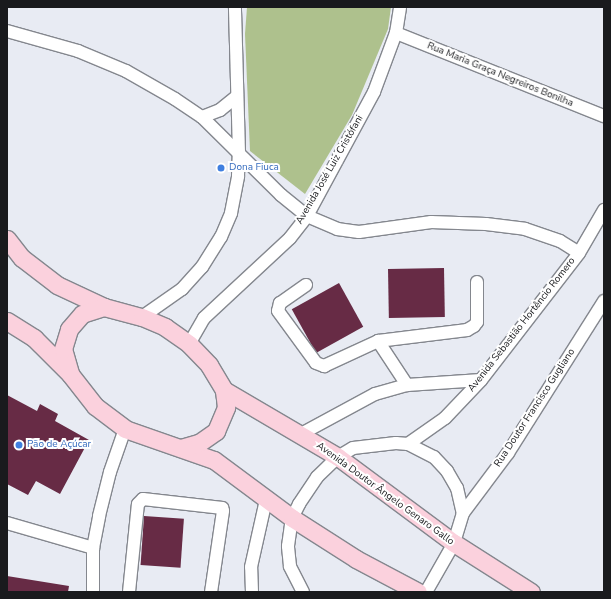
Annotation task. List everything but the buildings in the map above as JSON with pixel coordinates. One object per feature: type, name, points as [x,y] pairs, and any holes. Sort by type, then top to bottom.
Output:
[{"type":"main road","name":"Avenida Doutor Ângelo Genaro Gallo","points":[[7,239],[22,258],[57,285],[104,307],[142,317],[165,327],[189,344],[209,365],[224,390],[338,457],[454,543],[531,592]]},
{"type":"main road","points":[[70,374],[63,349],[70,329],[82,314],[104,307]]},
{"type":"main road","points":[[7,321],[34,338],[70,374],[95,406],[125,429],[214,460],[292,518],[356,559],[418,592]]},
{"type":"main road","points":[[7,337],[34,338]]},
{"type":"main road","points":[[181,448],[199,443],[216,431],[226,406],[224,390]]},
{"type":"street","points":[[142,317],[182,289],[202,267],[221,237],[231,213],[238,176],[239,153],[236,97],[235,7]]},
{"type":"street","name":"Avenida José Luiz Cristófani","points":[[189,344],[204,318],[290,238],[307,216],[374,92],[396,33],[400,7]]},
{"type":"street","points":[[7,31],[78,51],[126,71],[202,117],[281,195],[307,216],[337,229],[359,232],[431,222],[486,224],[525,230],[560,241],[579,253]]},
{"type":"street","name":"Rua Maria Graça Negreiros Bonilha","points":[[396,33],[604,116]]},
{"type":"street","points":[[202,117],[220,110],[236,97]]},
{"type":"street","name":"Avenida Sebastião Hortêncio Romero","points":[[408,444],[445,418],[481,380],[579,253],[604,210]]},
{"type":"street","points":[[306,285],[280,303],[278,308],[316,363],[324,366],[378,341],[467,330],[474,326],[477,322],[477,282]]},
{"type":"street","name":"Rua Doutor Francisco Gugliano","points":[[463,513],[508,453],[604,301]]},
{"type":"street","points":[[378,341],[407,385]]},
{"type":"street","points":[[301,434],[375,394],[407,385],[481,380]]},
{"type":"street","points":[[93,592],[93,548],[110,472],[125,429]]},
{"type":"street","points":[[303,592],[290,566],[288,546],[292,518],[317,478],[338,457],[353,448],[370,445],[408,444],[434,457],[447,470],[457,488],[463,513],[454,543],[426,592]]},
{"type":"street","points":[[129,592],[138,504],[143,499],[222,508],[223,511],[211,592]]},
{"type":"street","points":[[252,592],[251,567],[266,500]]},
{"type":"street","points":[[7,523],[93,548]]},
{"type":"green space","points":[[247,7],[391,7],[388,29],[352,115],[305,194],[250,151],[245,34]]},
{"type":"place","name":"Dona Fiuca","points":[[221,168]]},
{"type":"place","name":"Pão de Açúcar","points":[[19,445]]}]
